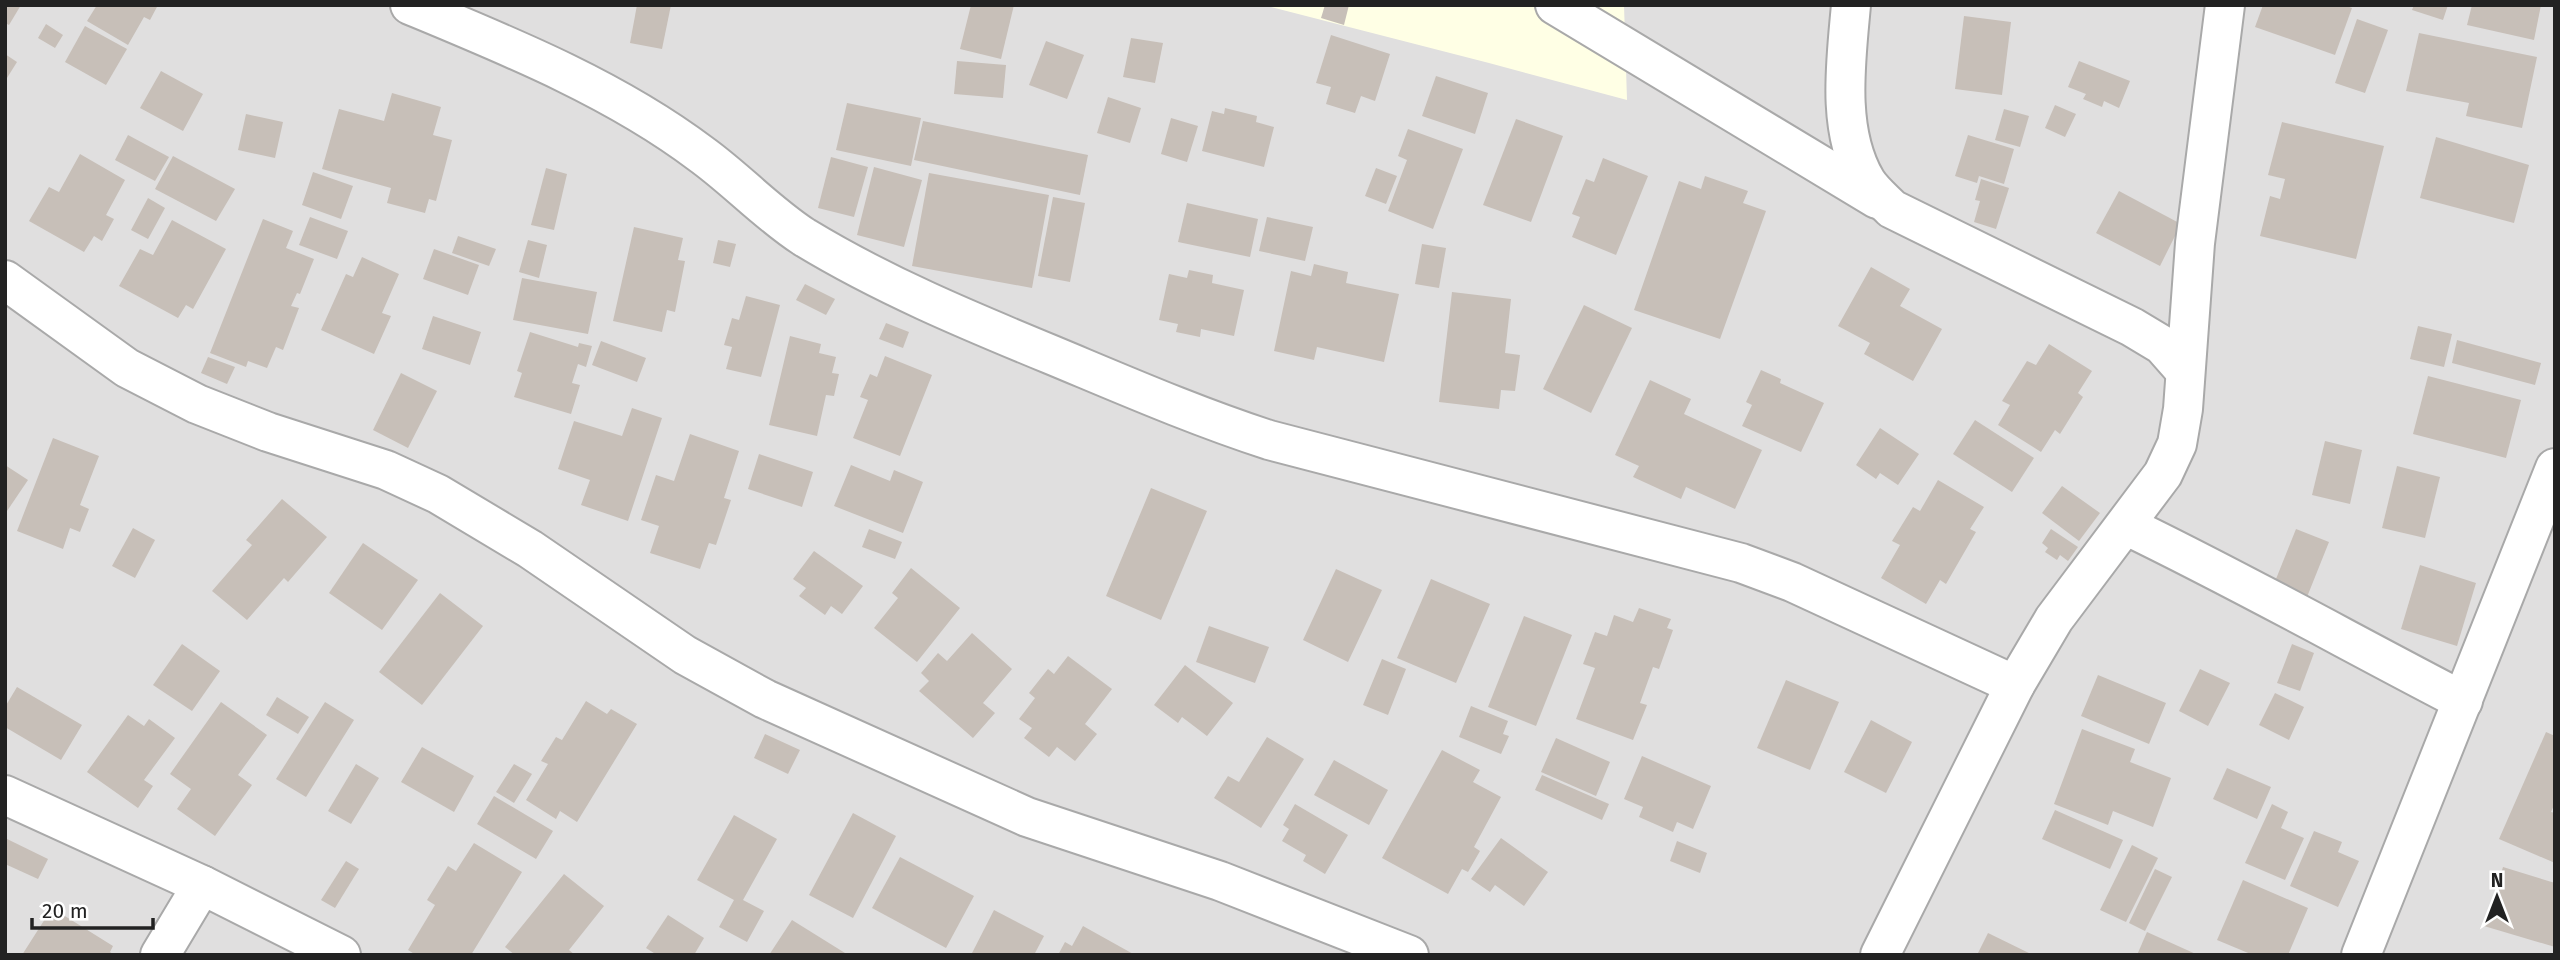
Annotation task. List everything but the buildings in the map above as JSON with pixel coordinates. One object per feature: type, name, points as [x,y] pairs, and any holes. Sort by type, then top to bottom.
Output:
[{"type":"street","points":[[410,5],[484,36],[617,101],[701,153],[802,235],[898,290],[944,310],[1204,419],[1269,440],[1505,499],[1767,572],[2015,685]]},
{"type":"street","points":[[1555,5],[1892,209],[2132,327],[2162,345],[2184,370]]},
{"type":"street","points":[[1851,5],[1847,117],[1853,152],[1867,183],[1892,209]]},
{"type":"street","points":[[1880,955],[2015,685],[2054,619],[2127,526],[2163,474],[2177,444],[2194,243],[2225,5]]},
{"type":"street","points":[[5,280],[127,368],[197,404],[268,432],[386,470],[438,494],[530,549],[685,655],[765,699],[1027,817],[1220,881],[1409,955]]},
{"type":"street","points":[[2361,955],[2555,468]]},
{"type":"street","points":[[2127,526],[2245,583],[2307,621],[2463,701]]},
{"type":"street","points":[[5,795],[202,886],[341,955]]},
{"type":"street","points":[[160,955],[202,886]]},
{"type":"shaded area","points":[[5,5],[2555,5],[2555,955],[5,955]]},
{"type":"shaded area","points":[[1263,5],[1624,5],[1627,100],[1489,63]]}]
